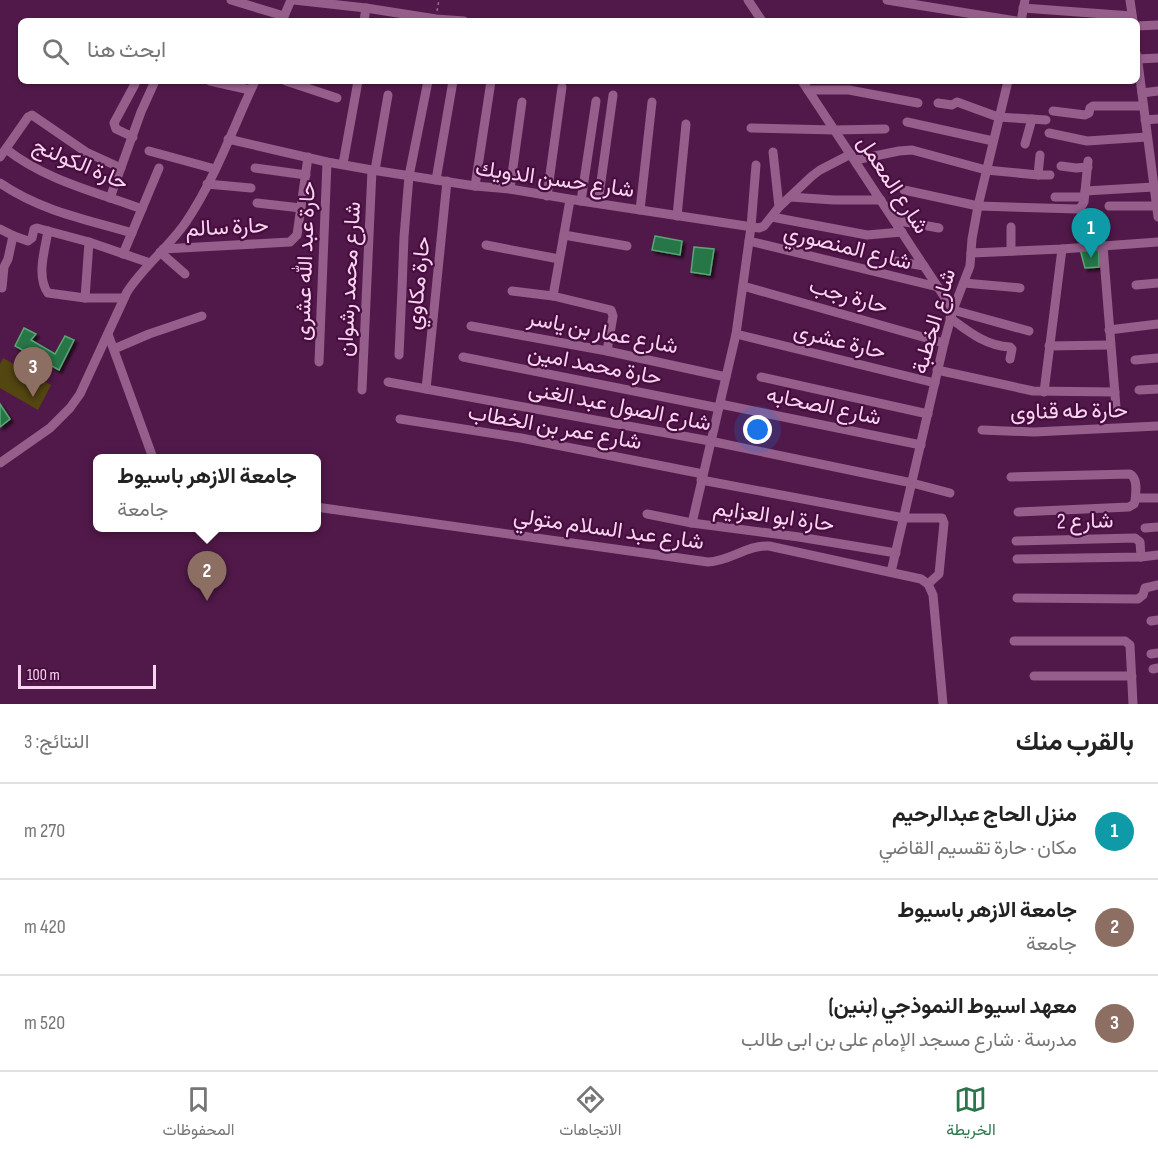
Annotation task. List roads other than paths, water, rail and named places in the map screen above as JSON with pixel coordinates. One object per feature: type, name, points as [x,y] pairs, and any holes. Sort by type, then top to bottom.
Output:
[{"type":"street","points":[[231,0],[280,18]]},
{"type":"street","points":[[283,18],[292,0],[366,8],[407,18]]},
{"type":"street","points":[[738,0],[749,0],[760,18]]},
{"type":"street","points":[[887,0],[998,18]]},
{"type":"street","points":[[1130,0],[1133,18]]},
{"type":"street","points":[[1024,4],[1115,18]]},
{"type":"street","points":[[364,18],[366,8]]},
{"type":"street","points":[[1140,22],[1158,25]]},
{"type":"street","points":[[1140,57],[1158,58]]},
{"type":"street","points":[[1140,82],[1147,136],[1154,152],[1158,218]]},
{"type":"street","points":[[133,137],[116,129],[114,123],[135,84]]},
{"type":"street","points":[[110,198],[154,84]]},
{"type":"street","points":[[0,463],[50,428],[80,394],[124,298],[150,263],[184,225],[215,169],[252,86],[235,84]]},
{"type":"street","points":[[295,84],[337,98]]},
{"type":"street","points":[[343,164],[357,84]]},
{"type":"street","points":[[399,355],[409,176],[427,84]]},
{"type":"street","points":[[436,180],[452,84]]},
{"type":"street","points":[[475,186],[491,84]]},
{"type":"street","name":"شارع المعمل","points":[[804,84],[938,287],[951,314]]},
{"type":"street","name":"شارع الخطبة","points":[[891,572],[951,314],[969,266],[978,207],[1007,84]]},
{"type":"street","points":[[548,196],[562,87]]},
{"type":"street","points":[[808,90],[849,90],[918,103]]},
{"type":"street","points":[[1142,93],[1158,91]]},
{"type":"street","name":"شارع محمد رشوان","points":[[362,390],[373,170],[388,95]]},
{"type":"street","points":[[598,203],[613,95]]},
{"type":"street","points":[[581,201],[596,101]]},
{"type":"street","points":[[510,189],[522,102]]},
{"type":"street","points":[[640,210],[652,102]]},
{"type":"street","points":[[938,103],[952,105],[958,102],[998,117],[1046,120]]},
{"type":"street","points":[[1053,111],[1085,115],[1093,106],[1143,106]]},
{"type":"street","points":[[0,158],[27,118],[33,116],[86,152],[121,168]]},
{"type":"street","points":[[1025,144],[1032,119]]},
{"type":"street","points":[[1145,120],[1158,119]]},
{"type":"street","points":[[907,122],[993,141]]},
{"type":"street","points":[[677,216],[686,124]]},
{"type":"street","points":[[751,128],[885,129]]},
{"type":"street","points":[[1049,133],[1094,141],[1147,136]]},
{"type":"street","name":"شارع حسن الدويك","points":[[228,139],[373,170],[751,227]]},
{"type":"street","name":"حارة الكولنج","points":[[6,149],[43,172],[142,209]]},
{"type":"street","points":[[751,227],[762,227],[779,207],[820,170],[853,157],[912,150],[986,170],[1050,175]]},
{"type":"street","points":[[149,151],[215,169]]},
{"type":"street","points":[[773,152],[779,207]]},
{"type":"street","points":[[1038,175],[1040,155]]},
{"type":"street","points":[[257,203],[301,208],[308,157]]},
{"type":"street","name":"حارة عبد الله عشرى","points":[[319,362],[327,162]]},
{"type":"street","points":[[904,190],[978,207],[1078,209],[1083,205],[1088,164],[1076,168],[1061,166]]},
{"type":"street","points":[[692,523],[736,334],[751,227],[756,165]]},
{"type":"street","points":[[123,254],[159,168]]},
{"type":"street","points":[[255,168],[306,175]]},
{"type":"street","name":"حارة مكاوي","points":[[426,389],[447,182]]},
{"type":"street","points":[[0,183],[37,204],[132,233]]},
{"type":"street","points":[[207,184],[251,188]]},
{"type":"street","points":[[1055,197],[1155,184]]},
{"type":"street","points":[[790,197],[834,201],[881,200]]},
{"type":"street","points":[[553,296],[570,200]]},
{"type":"street","points":[[1109,206],[1156,206]]},
{"type":"street","name":"حارة سالم","points":[[161,250],[290,242],[297,235],[301,208]]},
{"type":"street","points":[[772,217],[867,235],[902,232]]},
{"type":"street","points":[[894,220],[939,228]]},
{"type":"street","points":[[1011,227],[1011,251]]},
{"type":"street","points":[[0,229],[28,241],[32,238],[35,229],[48,231],[150,263]]},
{"type":"street","points":[[48,231],[42,269],[45,288],[51,295],[124,298]]},
{"type":"street","points":[[564,235],[627,246]]},
{"type":"street","points":[[2,288],[3,261],[9,256],[13,236]]},
{"type":"street","name":"شارع المنصوري","points":[[749,241],[938,287]]},
{"type":"street","points":[[85,297],[89,242]]},
{"type":"street","points":[[971,253],[1158,242]]},
{"type":"street","points":[[486,245],[559,259]]},
{"type":"street","points":[[1103,246],[1116,407]]},
{"type":"street","points":[[1044,392],[1062,249]]},
{"type":"street","points":[[161,250],[185,274]]},
{"type":"street","points":[[895,261],[924,266]]},
{"type":"street","points":[[964,283],[1020,288]]},
{"type":"street","points":[[1136,285],[1158,283]]},
{"type":"street","name":"حارة رجب","points":[[743,286],[944,343]]},
{"type":"street","points":[[512,291],[553,296],[611,310],[613,316],[607,351]]},
{"type":"street","points":[[951,314],[1029,331]]},
{"type":"street","points":[[951,314],[983,341],[1010,347],[1012,349],[1010,359]]},
{"type":"street","points":[[114,349],[202,316]]},
{"type":"street","points":[[1109,330],[1158,324]]},
{"type":"street","name":"شارع عمار بن ياسر","points":[[471,326],[726,376]]},
{"type":"street","points":[[108,334],[151,454]]},
{"type":"street","name":"حارة عشرى","points":[[736,334],[934,383]]},
{"type":"street","points":[[1049,346],[1110,345]]},
{"type":"street","name":"حارة محمد امين","points":[[463,357],[719,406]]},
{"type":"street","points":[[1135,360],[1158,358]]},
{"type":"street","points":[[938,370],[1019,389],[1044,392],[1115,392]]},
{"type":"street","points":[[761,377],[928,414]]},
{"type":"street","name":"شارع الصول عبد الغنى","points":[[388,382],[710,441],[950,493]]},
{"type":"street","points":[[1139,390],[1158,389]]},
{"type":"street","name":"شارع الصحابه","points":[[719,406],[921,445]]},
{"type":"street","name":"شارع عمر بن الخطاب","points":[[400,419],[521,438],[904,518],[941,517],[944,520],[939,574],[928,584]]},
{"type":"street","name":"حارة طه قناوى","points":[[982,430],[1034,432],[1158,426]]},
{"type":"street","points":[[1011,477],[1130,474],[1135,479],[1136,498],[1134,504],[1128,507],[1018,512]]},
{"type":"street","points":[[1136,498],[1158,498]]},
{"type":"street","name":"شارع عبد السلام متولي","points":[[321,508],[708,562],[727,559],[751,547],[769,546],[921,579],[928,584]]},
{"type":"street","name":"حارة ابو العزايم","points":[[647,514],[692,523],[896,553]]},
{"type":"street","points":[[1145,528],[1158,528]]},
{"type":"street","name":"شارع 2","points":[[1016,541],[1135,538],[1140,542],[1141,556]]},
{"type":"street","points":[[1017,559],[1158,555]]},
{"type":"street","points":[[928,584],[933,595],[943,704]]},
{"type":"street","points":[[1017,598],[1138,599],[1143,595],[1145,588],[1158,585]]},
{"type":"street","points":[[1014,640],[1125,641],[1130,645],[1133,704]]},
{"type":"street","points":[[1034,676],[1132,676]]},
{"type":"place","name":"منزل الحاج عبدالرحيم","points":[[1091,258]]},
{"type":"place","name":"معهد اسيوط النموذجي (بنين)","points":[[33,397]]},
{"type":"place","name":"جامعة الازهر باسيوط","points":[[207,601]]}]
